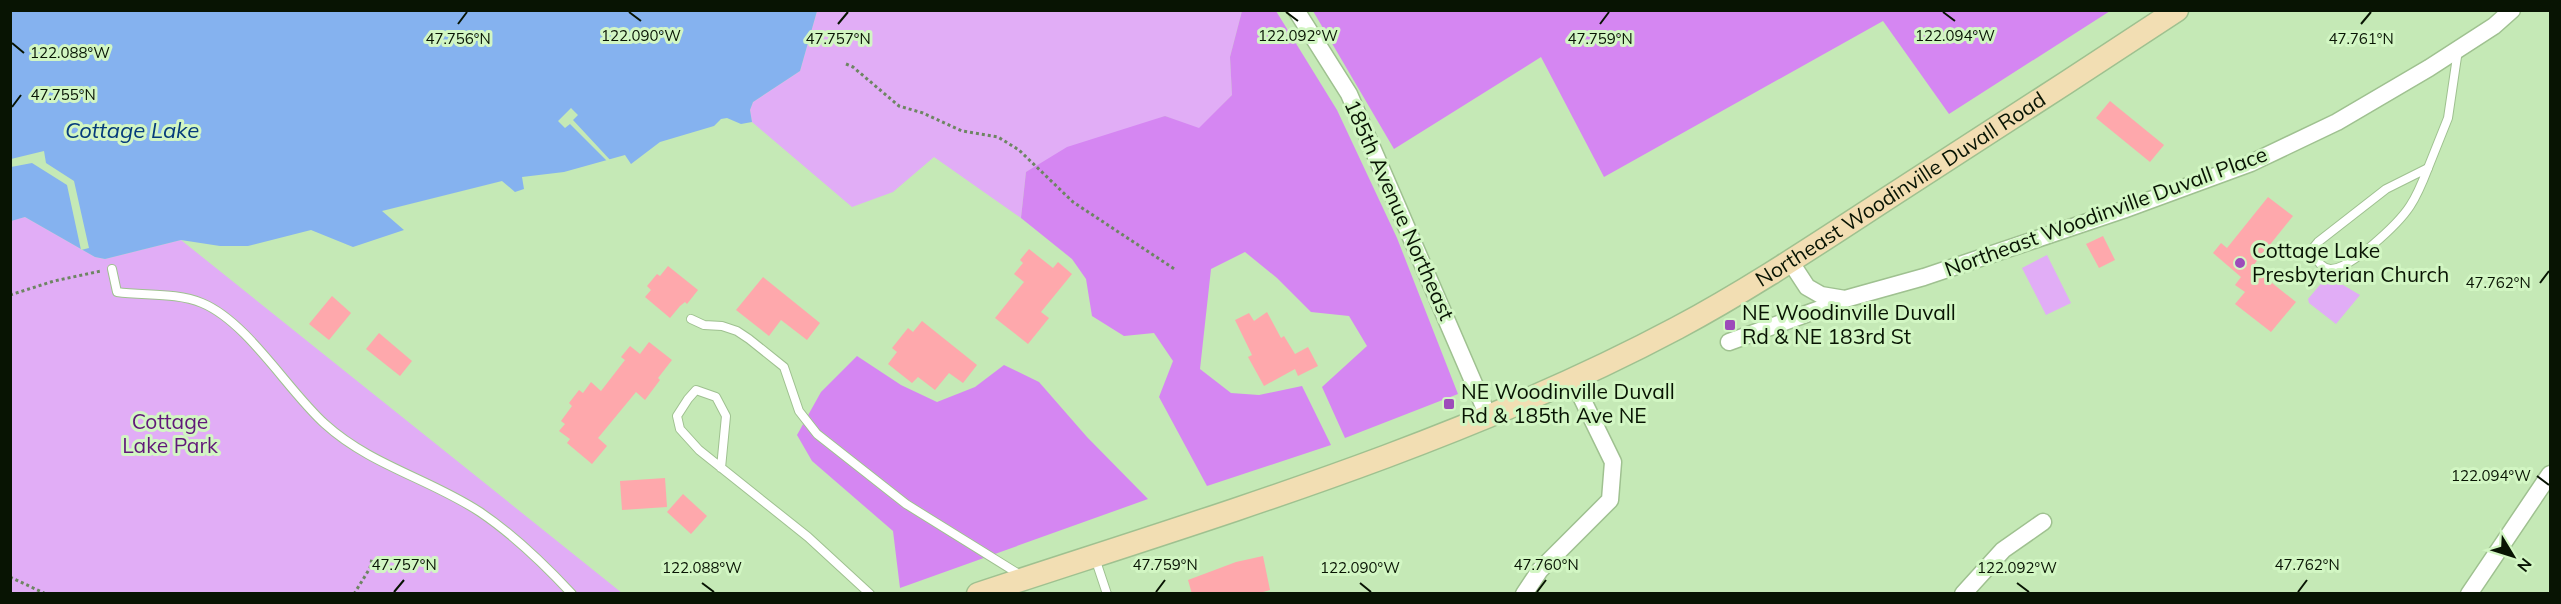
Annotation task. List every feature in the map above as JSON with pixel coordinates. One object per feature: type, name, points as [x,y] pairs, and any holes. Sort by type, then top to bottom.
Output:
[{"type":"main road","name":"Northeast Woodinville Duvall Road","points":[[978,594],[1322,478],[1488,416],[1677,328],[1790,261],[2177,10]]},
{"type":"street","name":"185th Avenue Northeast","points":[[1296,10],[1348,94],[1488,416]]},
{"type":"street","name":"Northeast Woodinville Duvall Place","points":[[1790,261],[1807,286],[1821,296],[1845,299],[1924,277],[2123,210],[2251,163],[2337,122],[2494,26],[2512,10]]},
{"type":"street","points":[[1729,342],[1845,299]]},
{"type":"street","points":[[1524,594],[1540,570],[1610,500],[1613,462],[1572,378]]},
{"type":"street","points":[[2469,594],[2550,474]]},
{"type":"street","points":[[1963,594],[2002,550],[2043,522]]},
{"type":"lane","points":[[2428,168],[2386,189],[2318,242],[2313,254],[2320,265],[2328,269],[2336,268],[2350,261],[2374,243],[2409,208],[2428,168],[2448,118],[2458,49]]},
{"type":"lane","points":[[112,269],[117,292],[182,297],[203,303],[224,316],[246,336],[325,424],[382,463],[412,475],[480,512],[540,559],[572,594]]},
{"type":"lane","points":[[690,319],[704,325],[722,326],[737,331],[749,339],[784,367],[799,411],[817,434],[906,504],[1025,578]]},
{"type":"lane","points":[[721,468],[726,416],[716,397],[696,390],[677,416],[680,429],[699,450],[721,468],[808,537],[870,594]]},
{"type":"lane","points":[[1094,555],[1107,594]]},
{"type":"path","points":[[846,64],[853,67],[899,106],[962,131],[998,137],[1019,150],[1067,197],[1176,270]]},
{"type":"path","points":[[10,295],[91,271],[112,269]]},
{"type":"path","points":[[354,594],[370,568],[372,558]]},
{"type":"path","points":[[10,578],[46,594]]},
{"type":"green space","points":[[817,11],[1242,11],[1230,57],[1232,95],[1199,129],[1165,116],[1026,172],[1021,218],[934,157],[893,192],[852,207],[752,122],[750,110],[753,102],[800,71]]},
{"type":"green space","name":"Cottage Lake Park","points":[[25,217],[95,257],[105,259],[181,240],[622,593],[11,594],[10,221]]},
{"type":"green space","points":[[2047,255],[2071,303],[2046,315],[2022,268]]},
{"type":"green space","points":[[2324,280],[2338,282],[2360,295],[2336,324],[2309,303],[2308,299]]},
{"type":"shaded area","points":[[1242,11],[1276,11],[1337,110],[1397,238],[1458,394],[1345,438],[1322,387],[1367,346],[1349,316],[1311,312],[1277,278],[1245,252],[1211,269],[1200,369],[1231,393],[1259,395],[1302,386],[1331,445],[1207,486],[1159,397],[1173,361],[1154,333],[1124,336],[1092,316],[1086,279],[1072,259],[1021,218],[1026,172],[1067,147],[1165,116],[1199,128],[1232,95],[1230,57]]},
{"type":"shaded area","points":[[1313,11],[2110,11],[1949,114],[1883,21],[1604,177],[1541,57],[1394,149]]},
{"type":"shaded area","points":[[857,356],[901,385],[937,402],[975,387],[1004,365],[1039,382],[1087,437],[1148,499],[900,588],[893,531],[812,461],[797,435],[821,392]]},
{"type":"water","name":"Cottage Lake","points":[[11,11],[817,11],[800,71],[753,102],[750,110],[752,122],[741,124],[727,118],[721,119],[714,126],[660,142],[631,164],[625,155],[564,172],[522,177],[524,189],[515,192],[502,181],[382,211],[404,230],[353,247],[311,230],[248,246],[220,246],[181,240],[105,259],[95,257],[25,217],[11,221]]},
{"type":"pier","points":[[571,108],[578,115],[573,120],[612,162],[609,163],[570,124],[565,128],[558,121]]},
{"type":"pier","points":[[44,151],[46,163],[74,181],[89,248],[81,250],[67,185],[32,163],[11,167],[11,159]]},
{"type":"building","points":[[2110,101],[2164,145],[2150,162],[2096,118]]},
{"type":"building","name":"Cottage Lake Presbyterian Church","points":[[2268,197],[2293,216],[2252,267],[2296,302],[2271,332],[2235,304],[2245,292],[2235,285],[2241,277],[2213,253],[2221,243],[2227,248]]},
{"type":"building","points":[[2103,236],[2115,260],[2099,268],[2086,244]]},
{"type":"building","points":[[1029,249],[1053,268],[1058,262],[1072,274],[1041,312],[1049,318],[1028,344],[995,318],[1024,282],[1014,274],[1023,263],[1020,260]]},
{"type":"building","points":[[668,266],[698,290],[687,304],[685,302],[680,306],[670,318],[645,297],[651,290],[647,286]]},
{"type":"building","points":[[763,277],[820,323],[807,340],[781,320],[769,336],[736,310]]},
{"type":"building","points":[[332,296],[351,313],[329,340],[309,324]]},
{"type":"building","points":[[1267,312],[1281,338],[1284,336],[1295,354],[1308,347],[1318,366],[1298,376],[1295,369],[1264,386],[1248,357],[1252,355],[1235,320],[1249,313],[1254,321]]},
{"type":"building","points":[[922,321],[977,365],[963,383],[949,373],[935,390],[918,377],[912,383],[888,364],[897,352],[892,348],[908,328],[913,332]]},
{"type":"building","points":[[379,333],[412,361],[400,376],[366,349]]},
{"type":"building","points":[[649,342],[672,360],[645,400],[636,392],[598,438],[607,446],[592,464],[567,443],[570,439],[559,431],[565,424],[561,421],[572,406],[569,403],[579,390],[583,393],[591,382],[601,391],[625,360],[621,357],[630,346],[640,354]]},
{"type":"building","points":[[665,478],[667,507],[622,510],[620,481]]},
{"type":"building","points":[[683,494],[707,516],[691,534],[667,512]]},
{"type":"building","points":[[1263,556],[1270,590],[1256,594],[1192,594],[1188,580],[1236,562]]},
{"type":"place","name":"Cottage Lake Presbyterian Church","points":[[2240,263]]},
{"type":"place","name":"NE Woodinville Duvall Rd & NE 183rd St","points":[[1730,325]]},
{"type":"place","name":"NE Woodinville Duvall Rd & 185th Ave NE","points":[[1449,404]]}]
